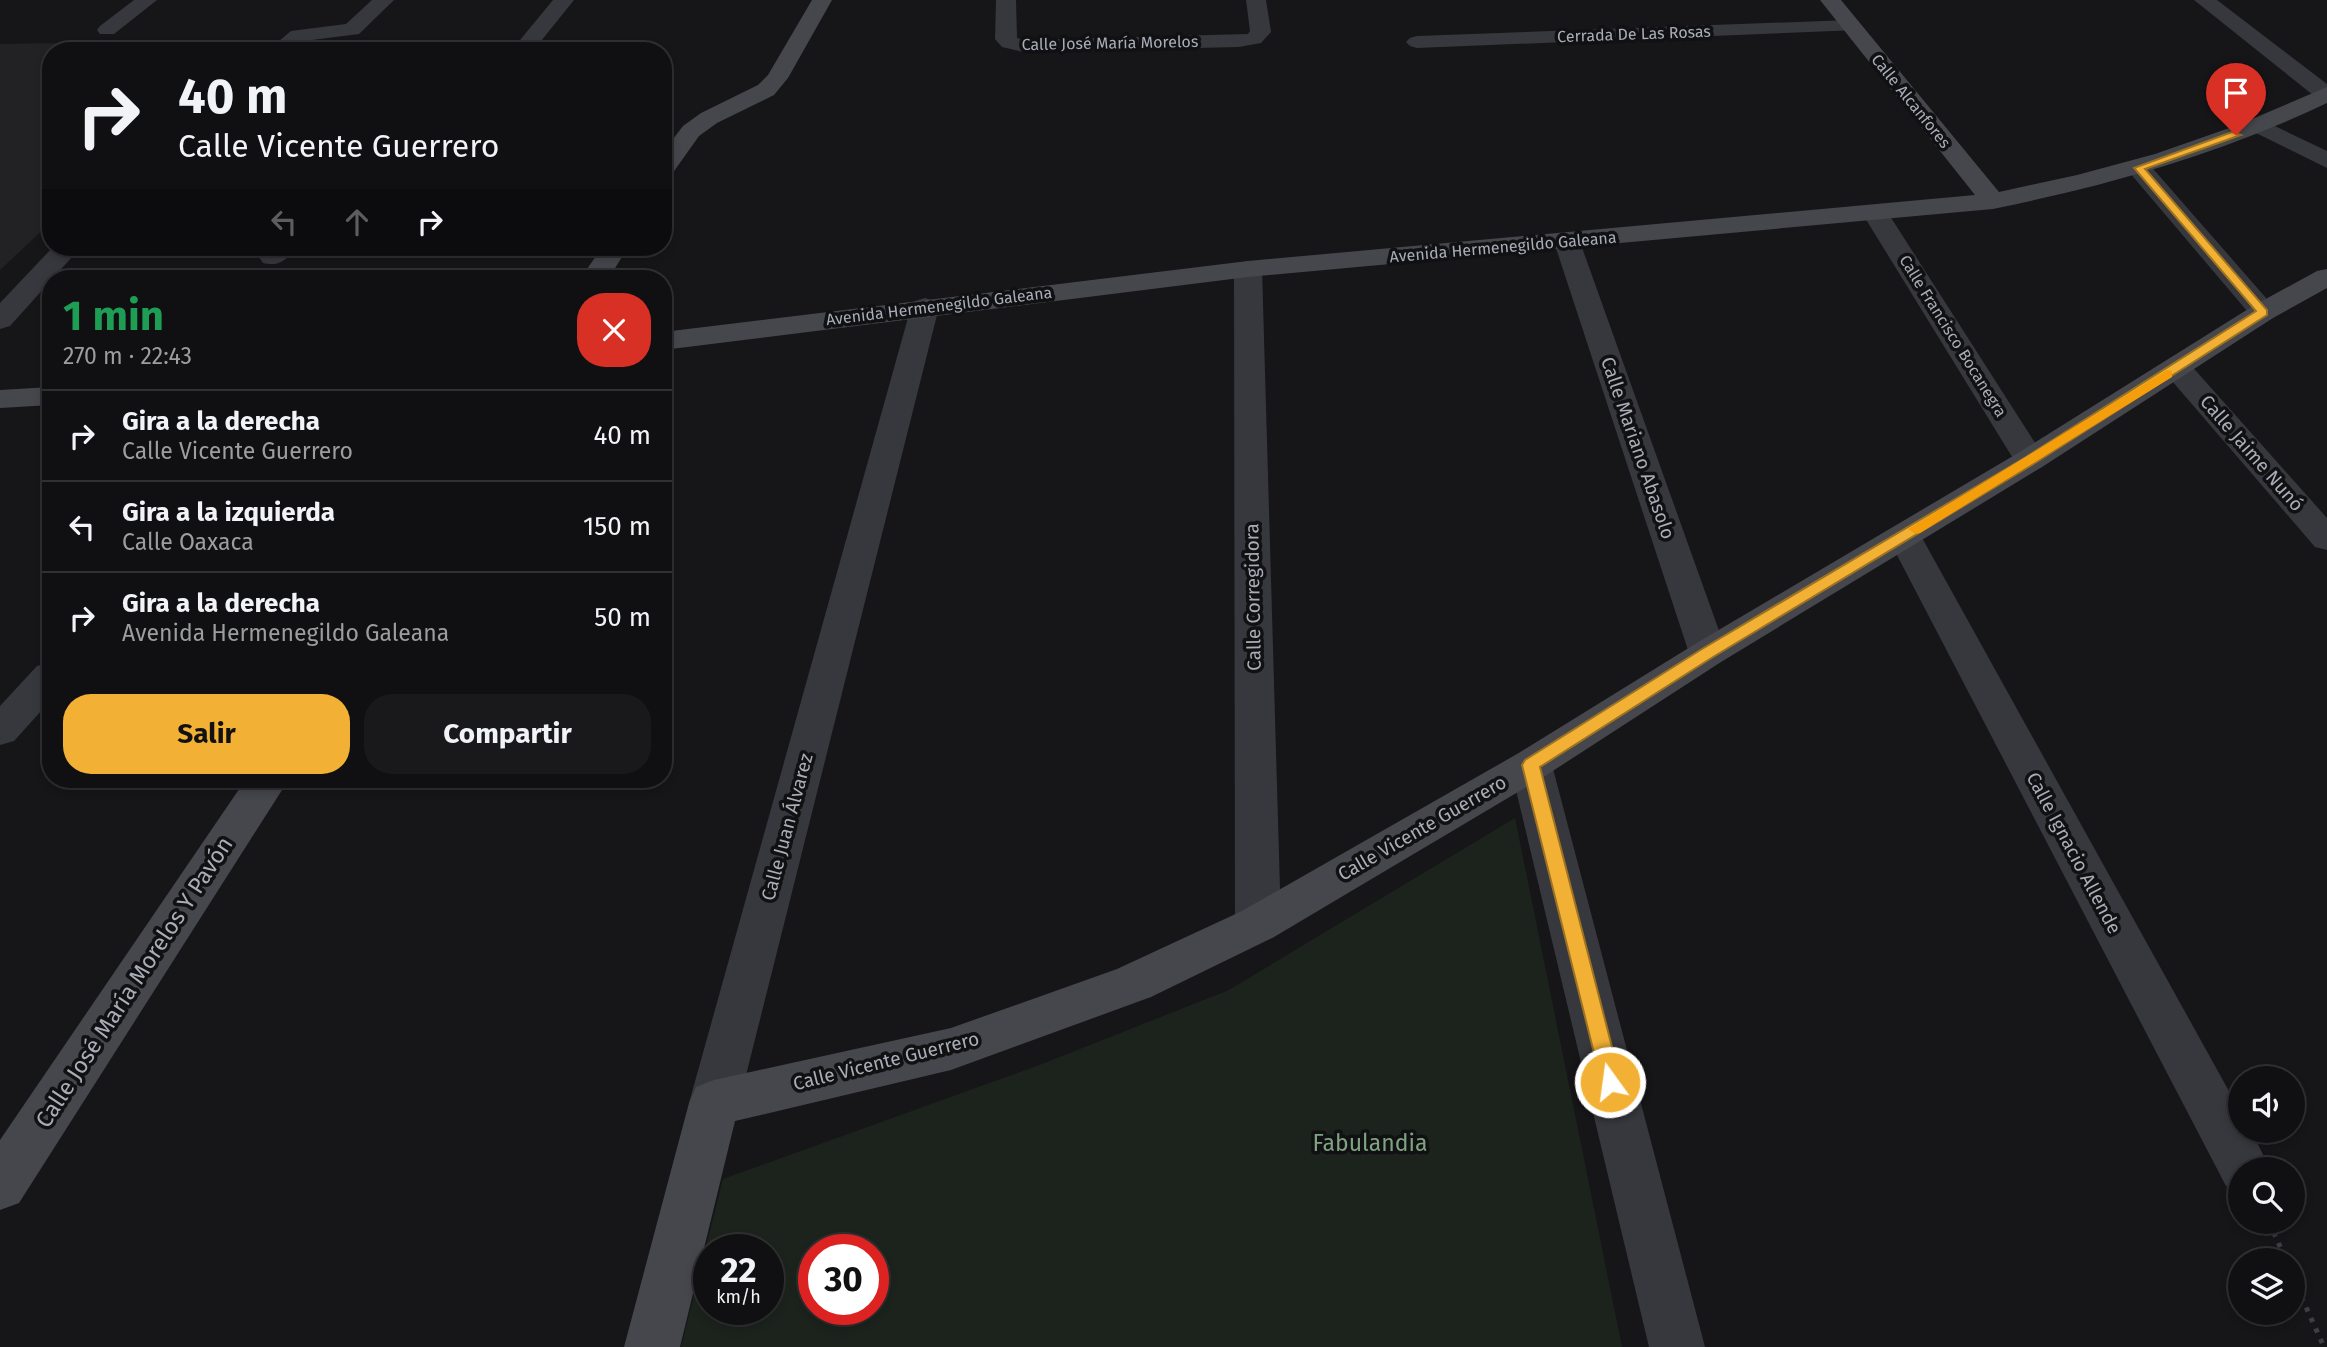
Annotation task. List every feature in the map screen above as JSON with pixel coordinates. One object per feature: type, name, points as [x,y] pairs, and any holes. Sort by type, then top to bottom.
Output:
[{"type":"street","points":[[107,30],[147,0]]},
{"type":"street","points":[[290,42],[299,35],[352,30],[384,0]]},
{"type":"street","points":[[529,42],[564,0]]},
{"type":"street","points":[[672,157],[691,131],[709,118],[766,90],[777,78],[822,0]]},
{"type":"street","name":"Calle José María Morelos","points":[[1006,0],[1006,39],[1009,43],[1023,46],[1240,41],[1254,38],[1261,32],[1256,0]]},
{"type":"street","name":"Calle Alcanfores","points":[[1830,0],[1993,201]]},
{"type":"street","points":[[2204,0],[2326,94]]},
{"type":"street","name":"Cerrada De Las Rosas","points":[[1417,42],[1851,26]]},
{"type":"street","name":"Avenida Hermenegildo Galeana","points":[[672,340],[1248,269],[1567,242],[1993,201],[2068,187],[2139,168],[2260,126],[2326,94]]},
{"type":"street","points":[[2260,126],[2327,161]]},
{"type":"street","points":[[2139,168],[2263,312]]},
{"type":"street","name":"Calle Francisco Bocanegra","points":[[1875,213],[2030,460]]},
{"type":"street","name":"Calle Mariano Abasolo","points":[[1567,242],[1708,653]]},
{"type":"street","points":[[47,270],[60,256]]},
{"type":"street","name":"Calle Corregidora","points":[[1248,269],[1258,924]]},
{"type":"street","points":[[0,320],[42,275]]},
{"type":"street","name":"Calle Vicente Guerrero","points":[[714,1103],[951,1049],[1135,983],[1258,924],[1531,765],[1708,653],[2030,460],[2263,312],[2327,276]]},
{"type":"street","name":"Calle Juan Álvarez","points":[[652,1347],[925,307]]},
{"type":"street","name":"Calle Jaime Nunó","points":[[2177,368],[2327,539]]},
{"type":"street","points":[[0,399],[42,397]]},
{"type":"street","name":"Calle Ignacio Allende","points":[[1904,536],[2238,1157]]},
{"type":"street","points":[[0,731],[42,685]]},
{"type":"street","points":[[1531,765],[1676,1347]]},
{"type":"street","name":"Calle José María Morelos Y Pavón","points":[[0,1185],[262,788]]},
{"type":"path","points":[[2305,1305],[2324,1347]]},
{"type":"shaded area","points":[[245,40],[243,42],[122,42]]},
{"type":"shaded area","points":[[42,43],[42,230],[0,270],[0,44]]},
{"type":"green space","name":"Fabulandia","points":[[1515,818],[1622,1347],[681,1347],[693,1299],[693,1325],[784,1325],[784,1234],[709,1234],[723,1179],[1037,1066],[1229,990]]},
{"type":"slow traffic","points":[[1915,529],[2167,374]]},
{"type":"route","points":[[1610,1082],[1531,765],[1708,653],[2030,460],[2263,312],[2139,168],[2236,135]]}]
